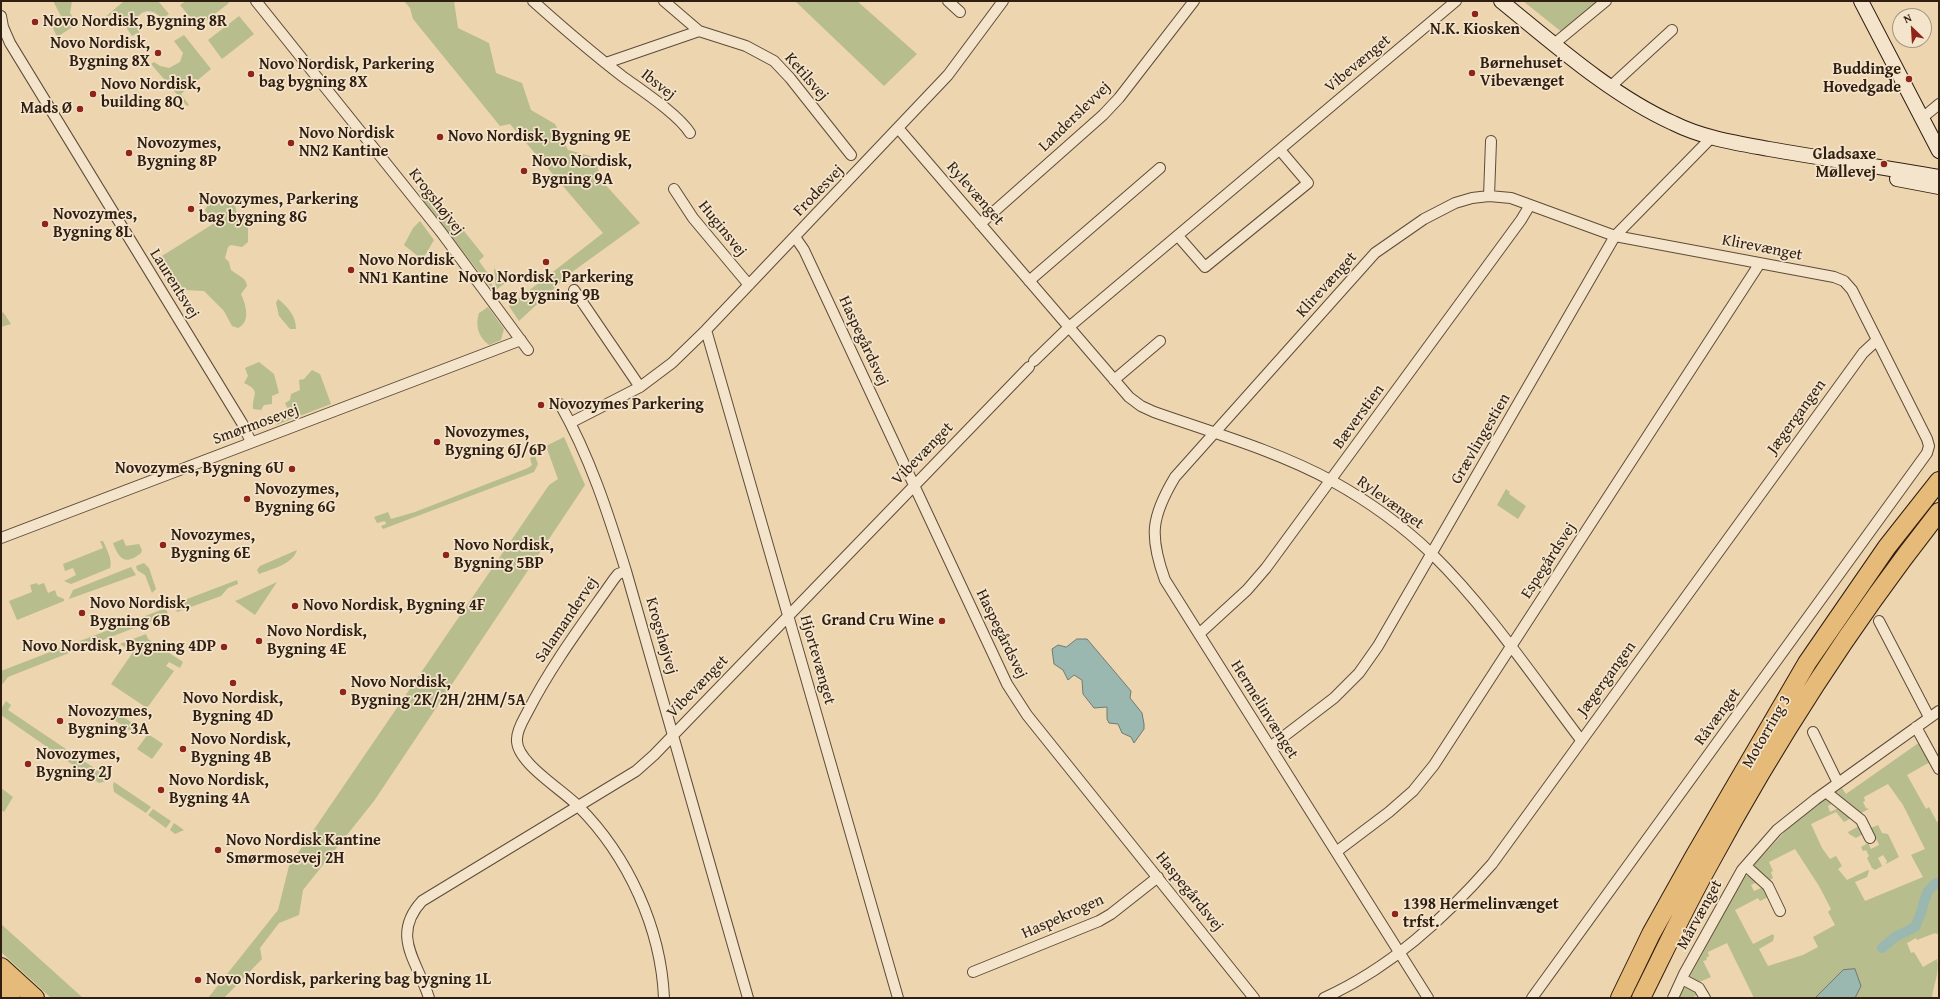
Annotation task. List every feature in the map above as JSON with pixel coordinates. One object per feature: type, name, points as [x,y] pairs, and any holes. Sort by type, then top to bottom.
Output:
[{"type":"highway","name":"Motorring 3","points":[[1620,998],[1651,934],[1807,663],[1887,547],[1939,481]]},
{"type":"highway","name":"Motorring 3","points":[[1641,998],[1707,866],[1778,746],[1850,635],[1912,547],[1939,512]]},
{"type":"highway","points":[[1,967],[35,998]]},
{"type":"highway","points":[[1,989],[11,998]]},
{"type":"street","name":"Krogshøjvej","points":[[256,1],[441,232],[528,350]]},
{"type":"street","name":"Ibsvej","points":[[533,1],[587,49],[656,100],[686,126],[690,133]]},
{"type":"street","name":"Ketilsvej","points":[[664,1],[699,31],[746,46],[774,61],[790,78],[851,155]]},
{"type":"street","points":[[948,1],[960,12]]},
{"type":"street","name":"Frodesvej","points":[[570,423],[640,387],[672,363],[706,330],[948,75],[1003,1]]},
{"type":"street","name":"Landerslevvej","points":[[980,224],[1104,115],[1119,98],[1194,1]]},
{"type":"street","name":"Vibevænget","points":[[429,998],[424,982],[410,954],[407,942],[407,928],[415,909],[429,896],[636,771],[654,755],[914,485],[1069,327],[1456,1]]},
{"type":"street","points":[[1500,1],[1610,87],[1640,107],[1667,120],[1711,138],[1835,161],[1918,184],[1939,187]]},
{"type":"street","points":[[1554,44],[1606,1]]},
{"type":"street","points":[[1861,1],[1939,151]]},
{"type":"street","name":"Laurentsvej","points":[[1,16],[3,27],[10,43],[242,423],[251,442]]},
{"type":"street","points":[[1610,87],[1672,30]]},
{"type":"street","name":"Ibsvej","points":[[606,63],[699,31]]},
{"type":"street","points":[[1922,119],[1939,104]]},
{"type":"street","name":"Rylevænget","points":[[898,128],[1129,397],[1141,406],[1154,412],[1289,460],[1331,481],[1372,505],[1432,554],[1467,592],[1581,740]]},
{"type":"street","name":"Grævlingestien","points":[[1270,747],[1334,698],[1359,673],[1378,646],[1432,554],[1615,236],[1711,138]]},
{"type":"street","points":[[1489,196],[1491,141]]},
{"type":"street","points":[[1178,236],[1205,267],[1308,183],[1280,150]]},
{"type":"street","points":[[1835,161],[1854,162],[1939,177]]},
{"type":"street","points":[[1029,281],[1160,168]]},
{"type":"street","name":"Huginsvej","points":[[674,189],[693,218],[749,286]]},
{"type":"street","name":"Klirevænget","points":[[1216,433],[1375,253],[1424,219],[1455,203],[1489,196],[1511,198],[1615,236],[1834,277],[1844,281],[1852,290],[1927,439],[1929,446],[1927,453]]},
{"type":"street","name":"Bæverstien","points":[[1199,634],[1247,590],[1266,568],[1522,220],[1530,205]]},
{"type":"street","name":"Haspegårdsvej","points":[[795,237],[804,250],[1007,684],[1016,699],[1027,715],[1254,998]]},
{"type":"street","name":"Espegårdsvej","points":[[1336,852],[1389,812],[1413,791],[1434,765],[1760,263]]},
{"type":"street","points":[[574,290],[640,387]]},
{"type":"street","name":"Hjortevænget","points":[[706,330],[898,998]]},
{"type":"street","name":"Smørmosevej","points":[[1,538],[521,340]]},
{"type":"street","name":"Jægergangen","points":[[1324,998],[1364,977],[1400,953],[1440,919],[1492,864],[1863,353],[1877,340]]},
{"type":"street","points":[[1114,380],[1160,341]]},
{"type":"street","name":"Krogshøjvej","points":[[560,404],[586,454],[607,509],[748,998]]},
{"type":"street","name":"Hermelinvænget","points":[[1216,433],[1175,477],[1164,495],[1157,513],[1154,532],[1156,556],[1165,580],[1428,998]]},
{"type":"street","name":"Råvænget","points":[[1532,998],[1927,453]]},
{"type":"street","name":"Salamandervej","points":[[626,571],[618,574],[565,647],[534,699],[517,737],[517,744],[526,761],[578,806],[611,847],[639,897],[650,922],[658,948],[663,975],[664,998]]},
{"type":"street","points":[[1879,621],[1930,718]]},
{"type":"street","name":"Mårvænget","points":[[1673,998],[1742,870],[1777,830],[1826,792],[1939,711]]},
{"type":"street","points":[[1916,727],[1939,769]]},
{"type":"street","points":[[1813,732],[1838,784]]},
{"type":"street","points":[[1826,792],[1861,820],[1870,838]]},
{"type":"street","points":[[1746,866],[1768,886],[1780,912]]},
{"type":"street","name":"Haspekrogen","points":[[973,972],[1099,921],[1111,914],[1158,877]]},
{"type":"street","points":[[1682,979],[1700,988],[1705,998]]},
{"type":"green space","points":[[53,1],[72,1],[70,13],[77,24],[57,37],[51,24],[62,18]]},
{"type":"green space","points":[[124,1],[158,1],[169,14],[162,19],[157,14],[152,12],[147,11],[142,13],[137,20],[137,26],[140,32],[132,36],[116,12],[103,19]]},
{"type":"green space","points":[[186,1],[227,1],[229,3],[198,27],[180,5]]},
{"type":"green space","points":[[404,1],[454,1],[458,28],[489,43],[496,73],[522,83],[531,110],[555,124],[568,150],[594,157],[602,181],[640,223],[572,272],[519,321],[509,306],[603,233],[510,124],[500,126],[413,19],[410,8]]},
{"type":"green space","points":[[795,1],[857,1],[917,54],[884,86]]},
{"type":"green space","points":[[1523,1],[1599,1],[1563,33]]},
{"type":"green space","points":[[239,16],[254,34],[222,59],[208,40]]},
{"type":"green space","points":[[184,35],[211,69],[181,94],[189,105],[187,106],[151,64],[154,62],[160,66],[169,68],[180,62],[183,53],[174,41]]},
{"type":"green space","points":[[427,184],[438,199],[418,191]]},
{"type":"green space","points":[[419,195],[429,199],[441,215],[448,211],[484,256],[479,261],[491,278],[493,290]]},
{"type":"green space","points":[[216,196],[231,200],[235,205],[237,214],[248,223],[248,242],[242,247],[231,245],[228,247],[225,258],[229,262],[231,270],[245,281],[247,286],[241,294],[246,308],[246,318],[245,322],[238,328],[232,326],[224,311],[204,291],[184,290],[173,293],[154,261],[213,224],[205,210],[211,200]]},
{"type":"green space","points":[[420,221],[434,240],[424,257],[419,257],[404,245],[413,228]]},
{"type":"green space","points":[[494,268],[505,283],[496,290]]},
{"type":"green space","points":[[278,299],[291,312],[295,320],[296,329],[290,329],[279,316],[276,303]]},
{"type":"green space","points":[[488,307],[504,329],[501,340],[489,345],[480,335],[477,322],[479,313]]},
{"type":"green space","points":[[3,312],[11,324],[1,327],[1,314]]},
{"type":"green space","points":[[259,362],[274,374],[279,393],[272,396],[272,404],[264,405],[261,410],[253,409],[255,393],[250,386],[244,383],[248,376],[245,368]]},
{"type":"green space","points":[[312,370],[320,374],[331,404],[276,425],[288,409],[285,403],[290,400],[291,394],[300,390],[299,380],[304,379]]},
{"type":"green space","points":[[564,437],[585,485],[374,801],[303,890],[299,915],[279,923],[260,948],[262,959],[224,998],[208,998],[278,910],[289,866],[549,485],[558,479],[546,446]]},
{"type":"green space","points":[[535,456],[538,464],[534,472],[383,529],[381,526],[386,524],[385,521],[377,523],[374,517],[388,512],[391,519],[415,512],[528,468],[532,465],[530,458]]},
{"type":"green space","points":[[1506,489],[1510,492],[1509,494],[1526,506],[1518,519],[1497,505]]},
{"type":"green space","points":[[123,539],[126,546],[139,544],[142,550],[141,553],[127,560],[120,557],[113,543]]},
{"type":"green space","points":[[100,541],[103,541],[109,554],[111,561],[110,568],[71,584],[64,581],[76,575],[73,568],[65,571],[63,564],[103,548]]},
{"type":"green space","points":[[297,550],[295,555],[287,562],[259,574],[257,570],[260,566]]},
{"type":"green space","points":[[144,563],[149,568],[156,589],[152,593],[145,575],[137,570],[136,566]]},
{"type":"green space","points":[[131,567],[136,575],[69,599],[73,590]]},
{"type":"green space","points":[[237,580],[238,584],[228,588],[221,596],[177,612],[174,604]]},
{"type":"green space","points":[[277,582],[255,615],[235,601],[240,599]]},
{"type":"green space","points":[[37,583],[38,585],[44,583],[48,593],[55,590],[57,596],[64,599],[64,601],[17,620],[9,601],[32,592],[30,585]]},
{"type":"green space","points":[[166,608],[168,615],[82,648],[80,641]]},
{"type":"green space","points":[[146,634],[148,639],[183,662],[180,668],[169,662],[166,666],[174,671],[147,708],[111,684],[133,652],[120,644]]},
{"type":"green space","points":[[76,642],[79,649],[8,677],[1,686],[1,671]]},
{"type":"green space","points":[[6,701],[11,705],[8,710],[109,778],[107,781],[99,783],[1,715],[1,709]]},
{"type":"green space","points":[[118,713],[142,730],[137,736],[113,719]]},
{"type":"green space","points":[[148,734],[163,744],[152,759],[137,749]]},
{"type":"green space","points":[[1920,742],[1930,762],[1907,775],[1926,809],[1929,807],[1937,822],[1939,821],[1939,933],[1935,933],[1917,940],[1916,938],[1907,943],[1911,953],[1914,952],[1923,967],[1937,959],[1937,974],[1932,998],[1754,998],[1727,943],[1708,952],[1709,956],[1706,958],[1707,960],[1703,961],[1711,977],[1697,983],[1691,980],[1690,976],[1745,876],[1750,876],[1757,882],[1751,885],[1754,891],[1761,888],[1761,886],[1768,897],[1760,901],[1758,898],[1735,910],[1753,944],[1773,934],[1773,941],[1759,949],[1768,966],[1803,955],[1818,947],[1813,937],[1835,925],[1828,912],[1831,909],[1819,886],[1795,849],[1769,862],[1773,871],[1771,872],[1773,878],[1768,881],[1755,870],[1755,864],[1790,826],[1824,799],[1829,799],[1833,803],[1828,806],[1830,812],[1839,808],[1851,818],[1844,822],[1836,812],[1811,824],[1822,848],[1830,859],[1836,856],[1842,866],[1838,869],[1847,880],[1868,870],[1869,871],[1867,877],[1855,882],[1865,901],[1923,877],[1911,855],[1925,849],[1903,805],[1888,784],[1864,797],[1865,801],[1863,802],[1866,808],[1869,809],[1859,814],[1836,794],[1836,790],[1837,792],[1842,788],[1846,794]]},
{"type":"green space","points":[[114,782],[151,807],[146,813],[114,792]]},
{"type":"green space","points":[[1,788],[13,797],[4,812],[1,810]]},
{"type":"green space","points":[[153,809],[171,821],[166,828],[148,815]]},
{"type":"green space","points":[[174,823],[184,830],[175,834],[170,830]]},
{"type":"green space","points":[[1878,825],[1882,833],[1888,834],[1899,857],[1886,864],[1887,861],[1883,855],[1878,858],[1882,866],[1875,870],[1872,868],[1867,858],[1869,856],[1866,850],[1863,851],[1861,847],[1868,843],[1871,849],[1879,845],[1871,828]]},
{"type":"green space","points":[[1859,826],[1863,834],[1856,838],[1849,834],[1848,832]]},
{"type":"green space","points":[[1,924],[83,998],[51,998],[1,952]]},
{"type":"green space","points":[[1687,987],[1699,994],[1691,998],[1678,998],[1683,988]]},
{"type":"water","points":[[1077,639],[1087,639],[1131,691],[1130,698],[1142,713],[1144,724],[1144,729],[1134,743],[1131,737],[1122,733],[1118,724],[1109,723],[1107,719],[1107,707],[1094,708],[1083,694],[1082,680],[1074,675],[1068,680],[1063,670],[1054,664],[1052,649],[1058,645],[1066,647]]},
{"type":"water","points":[[1855,969],[1861,986],[1855,998],[1815,998],[1843,970]]},
{"type":"waterway","points":[[1882,948],[1895,937],[1915,927],[1928,891],[1936,883]]},
{"type":"place","name":"N.K. Kiosken","points":[[1475,14]]},
{"type":"place","name":"Novo Nordisk, Bygning 8R","points":[[35,22]]},
{"type":"place","name":"Novo Nordisk, Bygning 8X","points":[[158,53]]},
{"type":"place","name":"Børnehuset Vibevænget","points":[[1472,73]]},
{"type":"place","name":"Novo Nordisk, Parkering bag bygning 8X","points":[[251,74]]},
{"type":"place","name":"Buddinge Hovedgade","points":[[1909,79]]},
{"type":"place","name":"Novo Nordisk, building 8Q","points":[[93,94]]},
{"type":"place","name":"Mads Ø","points":[[80,109]]},
{"type":"place","name":"Novo Nordisk, Bygning 9E","points":[[440,137]]},
{"type":"place","name":"Novo Nordisk NN2 Kantine","points":[[291,143]]},
{"type":"place","name":"Novozymes, Bygning 8P","points":[[129,153]]},
{"type":"place","name":"Gladsaxe Møllevej","points":[[1884,164]]},
{"type":"place","name":"Novo Nordisk, Bygning 9A","points":[[524,171]]},
{"type":"place","name":"Novozymes, Parkering bag bygning 8G","points":[[191,209]]},
{"type":"place","name":"Novozymes, Bygning 8L","points":[[45,224]]},
{"type":"place","name":"Novo Nordisk, Parkering bag bygning 9B","points":[[546,262]]},
{"type":"place","name":"Novo Nordisk NN1 Kantine","points":[[351,270]]},
{"type":"place","name":"Novozymes Parkering","points":[[541,405]]},
{"type":"place","name":"Novozymes, Bygning 6J/6P","points":[[437,442]]},
{"type":"place","name":"Novozymes, Bygning 6U","points":[[292,469]]},
{"type":"place","name":"Novozymes, Bygning 6G","points":[[247,499]]},
{"type":"place","name":"Novozymes, Bygning 6E","points":[[163,545]]},
{"type":"place","name":"Novo Nordisk, Bygning 5BP","points":[[446,555]]},
{"type":"place","name":"Novo Nordisk, Bygning 4F","points":[[295,606]]},
{"type":"place","name":"Novo Nordisk, Bygning 6B","points":[[82,613]]},
{"type":"place","name":"Grand Cru Wine","points":[[942,621]]},
{"type":"place","name":"Novo Nordisk, Bygning 4E","points":[[259,641]]},
{"type":"place","name":"Novo Nordisk, Bygning 4DP","points":[[224,647]]},
{"type":"place","name":"Novo Nordisk, Bygning 4D","points":[[233,683]]},
{"type":"place","name":"Novo Nordisk, Bygning 2K/2H/2HM/5A","points":[[343,692]]},
{"type":"place","name":"Novozymes, Bygning 3A","points":[[60,721]]},
{"type":"place","name":"Novo Nordisk, Bygning 4B","points":[[183,749]]},
{"type":"place","name":"Novozymes, Bygning 2J","points":[[28,764]]},
{"type":"place","name":"Novo Nordisk, Bygning 4A","points":[[161,790]]},
{"type":"place","name":"Novo Nordisk Kantine Smørmosevej 2H","points":[[218,850]]},
{"type":"place","name":"1398 Hermelinvænget trfst.","points":[[1395,914]]},
{"type":"place","name":"Novo Nordisk, parkering bag bygning 1L","points":[[198,980]]}]
